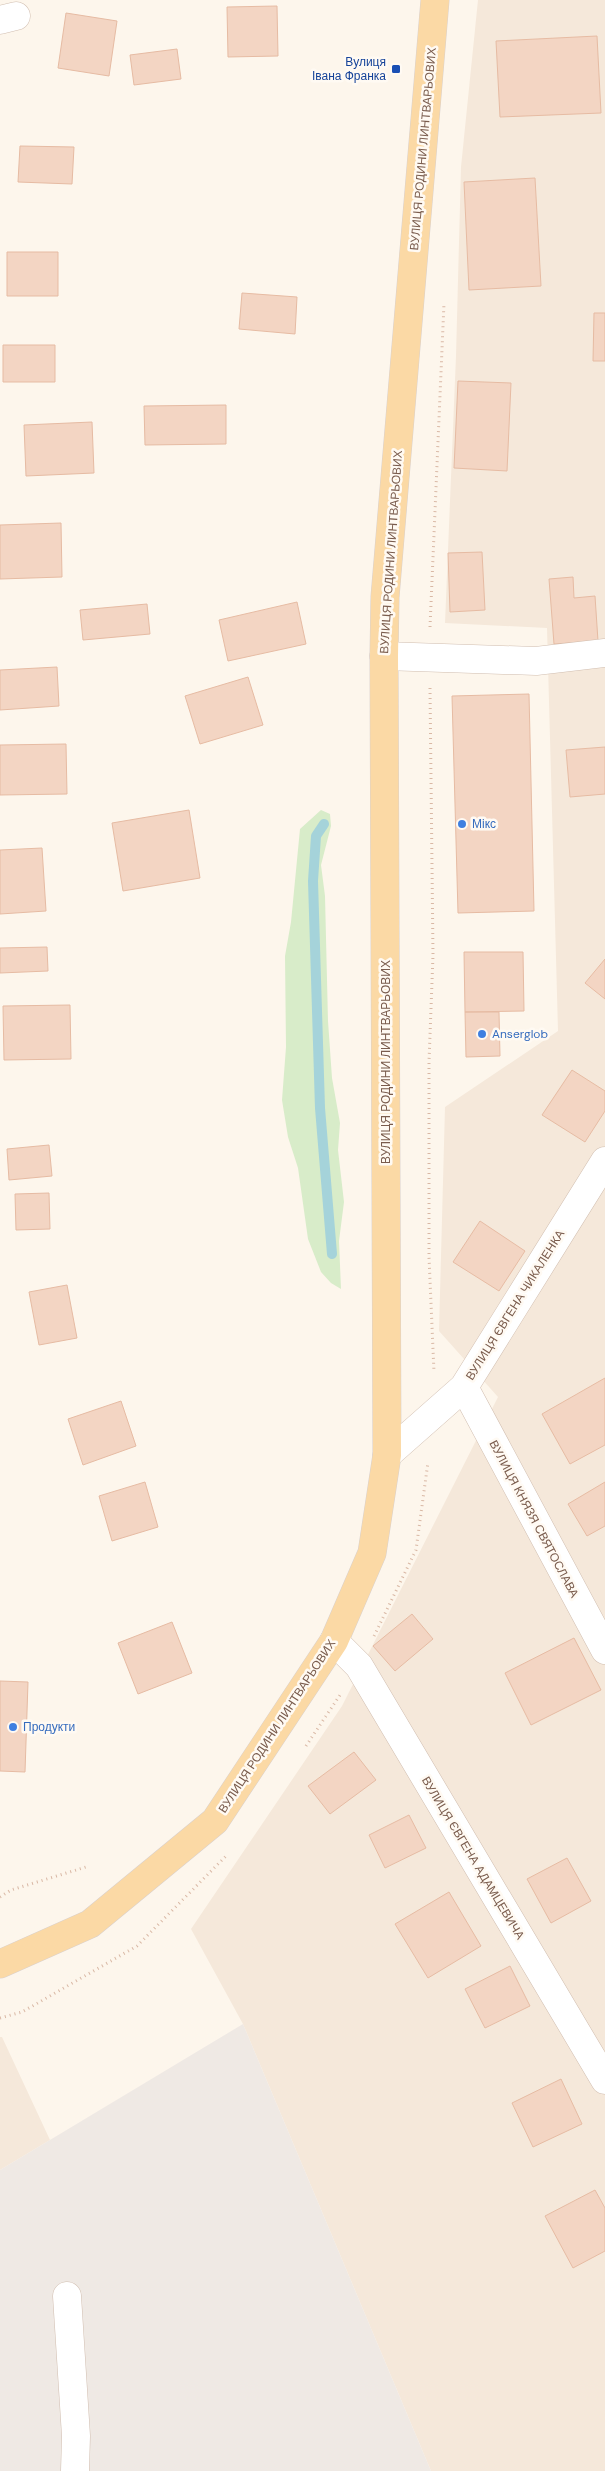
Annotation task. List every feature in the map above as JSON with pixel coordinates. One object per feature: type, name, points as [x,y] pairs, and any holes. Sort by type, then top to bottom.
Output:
[{"type":"main road","name":"ВУЛИЦЯ РОДИНИ ЛИНТВАРЬОВИХ","points":[[0,1964],[90,1924],[215,1821],[334,1641],[372,1553],[387,1455],[385,597],[435,0]]},
{"type":"street","points":[[384,656],[536,661],[605,653]]},
{"type":"street","name":"ВУЛИЦЯ ЄВГЕНА ЧИКАЛЕНКА","points":[[387,1455],[464,1387],[605,1161]]},
{"type":"street","name":"ВУЛИЦЯ КНЯЗЯ СВЯТОСЛАВА","points":[[464,1387],[605,1650]]},
{"type":"street","name":"ВУЛИЦЯ ЄВГЕНА АДАМЦЕВИЧА","points":[[334,1641],[359,1666],[603,2074]]},
{"type":"street","points":[[67,2296],[76,2436],[75,2471]]},
{"type":"path","points":[[436,1412],[429,1257],[429,1062],[433,955],[430,596],[445,294]]},
{"type":"path","points":[[359,1666],[416,1550],[429,1461]]},
{"type":"path","points":[[0,1897],[11,1890],[86,1867]]},
{"type":"shaded area","points":[[478,0],[605,0],[605,2471],[431,2471],[243,2024],[191,1929],[342,1706],[498,1397],[439,1331],[445,1107],[558,1031],[547,628],[445,623],[456,356],[461,167]]},
{"type":"shaded area","points":[[243,2024],[431,2471],[0,2471],[0,2170]]},
{"type":"shaded area","points":[[0,2037],[2,2037],[50,2140],[0,2170]]},
{"type":"green space","points":[[321,810],[330,814],[331,826],[321,865],[325,896],[328,1021],[332,1078],[340,1123],[338,1150],[344,1202],[339,1241],[341,1289],[331,1283],[321,1272],[308,1239],[298,1168],[288,1137],[282,1100],[286,1047],[285,956],[291,922],[300,829]]},
{"type":"building","points":[[277,6],[278,56],[228,57],[227,7]]},
{"type":"building","points":[[66,13],[117,21],[109,76],[58,68]]},
{"type":"building","points":[[597,36],[601,113],[500,117],[496,41]]},
{"type":"building","points":[[177,49],[181,79],[134,85],[130,55]]},
{"type":"building","points":[[20,146],[74,147],[72,184],[18,182]]},
{"type":"building","points":[[535,178],[541,286],[469,290],[464,182]]},
{"type":"building","points":[[7,252],[58,252],[58,296],[7,296]]},
{"type":"building","points":[[242,293],[297,297],[295,334],[239,329]]},
{"type":"building","points":[[594,313],[605,313],[605,361],[593,361]]},
{"type":"building","points":[[3,345],[55,345],[55,382],[3,382]]},
{"type":"building","points":[[458,381],[511,383],[507,471],[454,468]]},
{"type":"building","points":[[226,405],[226,444],[145,445],[144,406]]},
{"type":"building","points":[[92,422],[94,473],[26,476],[24,425]]},
{"type":"building","points":[[61,523],[62,577],[0,579],[0,525]]},
{"type":"building","points":[[482,552],[485,610],[450,612],[448,553]]},
{"type":"building","points":[[573,577],[574,598],[595,596],[598,641],[554,644],[549,579]]},
{"type":"building","points":[[297,602],[306,644],[228,661],[219,620]]},
{"type":"building","points":[[147,604],[150,634],[83,640],[80,610]]},
{"type":"building","points":[[57,667],[59,706],[0,710],[0,670]]},
{"type":"building","points":[[248,677],[263,725],[200,744],[185,696]]},
{"type":"building","points":[[529,694],[534,911],[458,913],[452,696]]},
{"type":"building","points":[[66,744],[67,794],[0,795],[0,745]]},
{"type":"building","points":[[605,747],[605,794],[570,797],[566,750]]},
{"type":"building","points":[[189,810],[200,878],[123,891],[112,823]]},
{"type":"building","points":[[42,848],[46,911],[0,914],[0,850]]},
{"type":"building","points":[[47,947],[48,971],[0,973],[0,948]]},
{"type":"building","points":[[464,952],[523,952],[524,1011],[465,1012]]},
{"type":"building","points":[[605,959],[605,999],[585,983]]},
{"type":"building","points":[[70,1005],[71,1059],[4,1060],[3,1006]]},
{"type":"building","name":"Anserglob","points":[[465,1012],[499,1012],[500,1056],[466,1057]]},
{"type":"building","points":[[572,1070],[605,1091],[605,1111],[585,1142],[542,1115]]},
{"type":"building","points":[[49,1145],[52,1176],[9,1180],[7,1149]]},
{"type":"building","points":[[49,1193],[50,1229],[16,1230],[15,1194]]},
{"type":"building","points":[[480,1221],[525,1251],[499,1291],[453,1262]]},
{"type":"building","points":[[67,1285],[77,1338],[39,1345],[29,1292]]},
{"type":"building","points":[[605,1378],[605,1445],[570,1464],[542,1414]]},
{"type":"building","points":[[121,1401],[136,1446],[83,1465],[68,1419]]},
{"type":"building","points":[[145,1482],[158,1527],[112,1541],[99,1496]]},
{"type":"building","points":[[605,1482],[605,1526],[587,1536],[568,1504]]},
{"type":"building","points":[[412,1614],[433,1639],[395,1671],[373,1646]]},
{"type":"building","points":[[172,1622],[192,1673],[138,1694],[118,1643]]},
{"type":"building","points":[[574,1638],[601,1690],[531,1725],[505,1673]]},
{"type":"building","name":"Продукти","points":[[0,1681],[28,1682],[25,1772],[0,1771]]},
{"type":"building","points":[[354,1752],[376,1780],[330,1814],[308,1786]]},
{"type":"building","points":[[409,1815],[426,1848],[385,1868],[369,1835]]},
{"type":"building","points":[[567,1858],[591,1901],[551,1923],[527,1879]]},
{"type":"building","points":[[449,1892],[481,1946],[428,1978],[395,1924]]},
{"type":"building","points":[[510,1966],[530,2006],[485,2028],[465,1989]]},
{"type":"building","points":[[561,2079],[582,2124],[533,2147],[512,2103]]},
{"type":"building","points":[[595,2190],[605,2208],[605,2251],[573,2268],[545,2216]]},
{"type":"waterway","points":[[324,824],[316,836],[313,881],[320,1108],[332,1254]]},
{"type":"place","name":"Вулиця Івана Франка","points":[[396,69]]},
{"type":"place","name":"Мікс","points":[[462,824]]},
{"type":"place","name":"Anserglob","points":[[482,1034]]},
{"type":"place","name":"Продукти","points":[[13,1727]]}]
